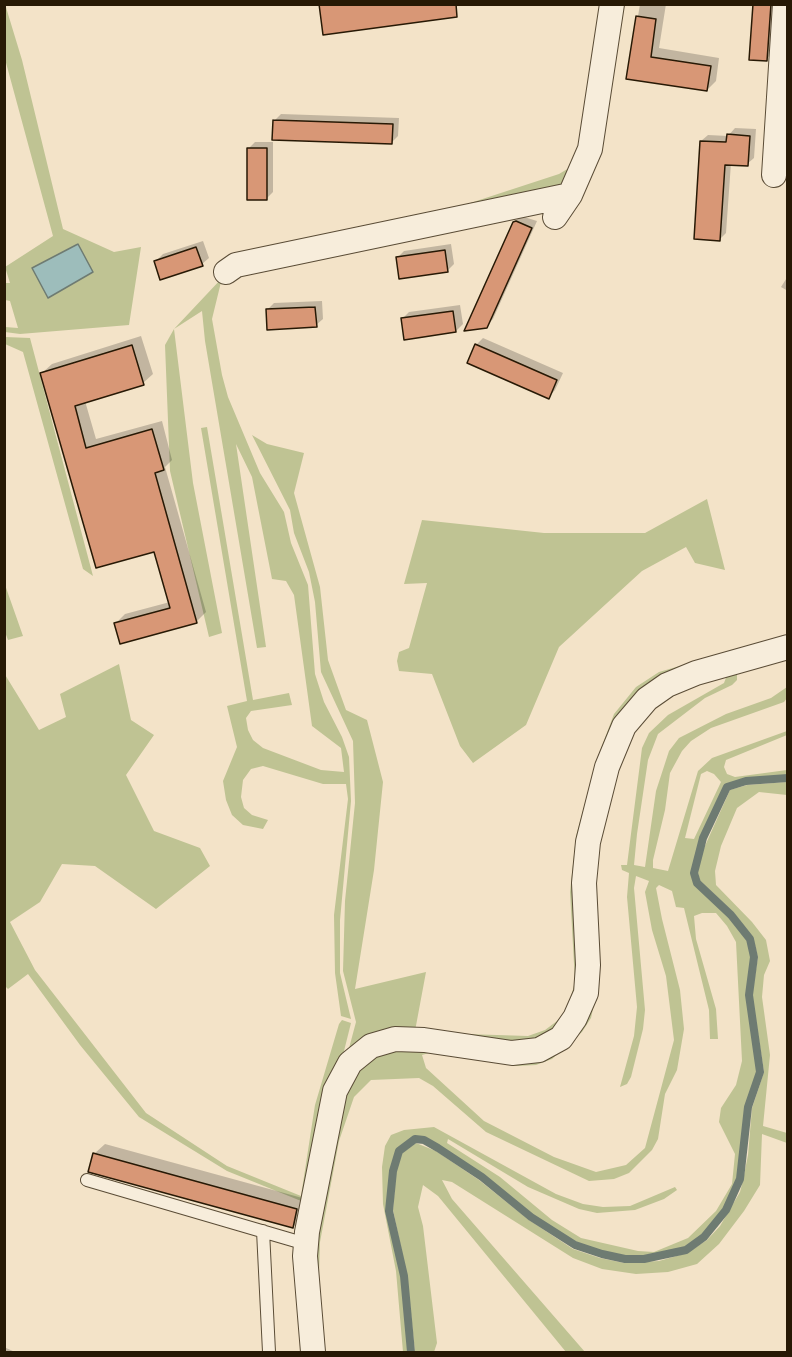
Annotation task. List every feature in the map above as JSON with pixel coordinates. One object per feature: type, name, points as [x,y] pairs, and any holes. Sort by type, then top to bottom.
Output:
[{"type":"street","points":[[555,217],[570,195],[590,149],[612,4]]},
{"type":"street","points":[[774,175],[784,4]]},
{"type":"street","points":[[226,272],[236,266],[570,195]]},
{"type":"street","points":[[313,1353],[306,1244],[334,1091],[350,1063],[371,1046],[395,1039],[424,1040],[512,1053],[539,1050],[561,1038],[575,1018],[586,993],[588,965],[584,883],[588,842],[607,767],[624,726],[646,699],[667,685],[696,673],[788,647]]},
{"type":"lane","points":[[87,1180],[306,1244]]},
{"type":"lane","points":[[263,1232],[269,1353]]},
{"type":"green space","points":[[5,4],[22,60],[63,229],[114,252],[141,247],[129,325],[20,334],[5,332],[5,327],[18,328],[10,301],[5,300],[5,283],[10,283],[5,267],[53,236],[5,59]]},
{"type":"green space","points":[[584,159],[570,186],[458,207],[559,174]]},
{"type":"green space","points":[[222,278],[212,319],[222,375],[228,397],[260,473],[284,512],[291,543],[308,585],[315,674],[324,702],[342,737],[349,757],[351,801],[340,920],[340,973],[351,1019],[341,1016],[335,973],[334,915],[348,799],[346,784],[323,784],[263,766],[251,769],[243,780],[241,797],[244,808],[252,815],[268,820],[263,829],[243,825],[232,815],[226,800],[223,781],[237,747],[227,706],[247,701],[201,428],[207,427],[253,700],[289,693],[292,705],[251,711],[246,718],[248,730],[253,740],[263,748],[321,770],[344,772],[341,748],[312,726],[294,595],[286,581],[272,579],[252,477],[236,444],[266,647],[257,648],[205,341],[202,311],[174,329]]},
{"type":"green space","points":[[174,329],[193,483],[222,633],[209,637],[170,471],[165,345]]},
{"type":"green space","points":[[5,337],[30,338],[93,576],[83,569],[23,352],[5,344]]},
{"type":"green space","points":[[252,435],[267,444],[304,453],[294,493],[320,587],[328,660],[346,710],[367,720],[383,782],[374,870],[355,989],[426,972],[415,1031],[348,1052],[356,1022],[343,971],[345,901],[355,803],[353,741],[321,672],[315,602],[309,572],[294,533],[290,510]]},
{"type":"green space","points":[[707,499],[725,570],[695,563],[686,547],[642,571],[559,647],[526,725],[473,763],[460,746],[432,674],[399,671],[397,661],[399,652],[409,648],[427,583],[404,584],[422,520],[544,533],[645,533]]},
{"type":"green space","points":[[4,582],[23,636],[8,640],[5,632]]},
{"type":"green space","points":[[787,635],[787,641],[668,674],[616,723],[580,982],[563,1026],[524,1048],[434,1033],[528,1036],[545,1030],[557,1021],[568,1007],[575,982],[570,892],[576,836],[597,759],[614,714],[636,687],[659,672]]},
{"type":"green space","points":[[787,653],[787,658],[737,671],[737,680],[732,685],[705,698],[658,734],[648,760],[637,834],[634,865],[645,867],[656,791],[669,751],[679,738],[726,714],[771,698],[787,687],[787,698],[784,702],[711,728],[691,741],[682,751],[670,773],[665,810],[653,860],[653,868],[668,871],[698,771],[712,758],[787,731],[787,735],[726,760],[724,767],[727,774],[735,777],[787,770],[787,775],[746,779],[726,786],[701,837],[692,873],[695,884],[730,917],[748,940],[752,957],[747,995],[758,1071],[746,1107],[738,1179],[716,1223],[703,1236],[685,1248],[658,1256],[625,1257],[602,1252],[575,1243],[532,1215],[483,1176],[439,1146],[425,1138],[414,1137],[397,1150],[387,1211],[402,1277],[409,1352],[403,1352],[396,1271],[383,1204],[382,1167],[385,1146],[391,1135],[404,1130],[434,1127],[556,1194],[583,1204],[603,1207],[630,1206],[675,1187],[677,1190],[664,1199],[635,1210],[597,1213],[579,1209],[528,1187],[448,1139],[447,1143],[500,1177],[552,1220],[581,1238],[638,1251],[654,1252],[688,1238],[716,1211],[732,1184],[735,1154],[719,1122],[721,1108],[736,1085],[742,1061],[736,942],[716,913],[702,913],[694,916],[696,939],[716,1009],[718,1039],[710,1039],[709,1010],[684,908],[676,907],[672,891],[659,885],[656,888],[680,990],[684,1029],[677,1070],[665,1094],[658,1139],[652,1150],[629,1173],[614,1179],[589,1181],[486,1132],[433,1086],[419,1078],[371,1080],[354,1097],[339,1141],[320,1242],[319,1275],[325,1352],[319,1352],[310,1256],[340,1093],[354,1067],[374,1051],[396,1044],[423,1045],[512,1059],[541,1055],[565,1042],[580,1021],[591,994],[594,965],[590,883],[594,843],[613,769],[628,729],[650,703],[669,690],[698,678]],"holes":[[[727,675],[724,683],[668,715],[649,733],[642,748],[627,865],[621,865],[622,870],[629,873],[627,897],[637,1007],[634,1036],[620,1087],[627,1084],[631,1077],[643,1029],[645,1010],[634,888],[636,876],[649,881],[645,892],[652,930],[666,976],[674,1040],[645,1148],[626,1165],[596,1172],[554,1157],[484,1121],[426,1068],[422,1055],[429,1053],[517,1066],[536,1065],[552,1059],[582,1032],[591,1018],[598,986],[598,947],[592,881],[594,852],[604,808],[624,748],[646,716],[671,694]],[[707,771],[714,774],[721,782],[694,839],[685,838],[701,774]]]},
{"type":"green space","points":[[119,664],[131,720],[154,735],[126,775],[154,831],[200,848],[210,866],[156,909],[95,866],[62,864],[40,902],[10,922],[35,970],[146,1113],[227,1166],[301,1196],[315,1105],[339,1024],[342,1020],[351,1023],[306,1203],[227,1171],[139,1117],[80,1045],[28,974],[8,989],[5,986],[4,673],[39,730],[66,717],[60,694]]},
{"type":"green space","points":[[787,782],[787,795],[759,792],[737,808],[721,846],[715,871],[716,885],[766,940],[770,961],[764,975],[762,997],[770,1055],[763,1126],[787,1133],[787,1143],[762,1134],[760,1185],[744,1211],[719,1244],[697,1264],[668,1272],[636,1274],[602,1269],[573,1258],[452,1182],[442,1180],[452,1199],[585,1352],[566,1352],[438,1196],[423,1185],[418,1207],[423,1226],[437,1343],[434,1352],[415,1352],[407,1276],[393,1210],[396,1172],[402,1153],[416,1143],[436,1151],[479,1180],[529,1220],[573,1249],[600,1258],[624,1263],[659,1261],[687,1253],[707,1240],[720,1226],[740,1192],[748,1155],[752,1108],[764,1072],[752,995],[758,957],[753,938],[734,913],[700,881],[698,873],[700,857],[730,790],[747,785]]},
{"type":"water","points":[[78,244],[93,272],[48,298],[32,268]]},
{"type":"building","points":[[319,4],[456,4],[457,17],[323,35]]},
{"type":"building","points":[[753,4],[771,4],[767,61],[749,60]]},
{"type":"building","points":[[636,16],[656,19],[651,57],[711,66],[707,91],[626,79]]},
{"type":"building","points":[[273,120],[393,124],[392,144],[272,140]]},
{"type":"building","points":[[727,134],[750,136],[748,166],[725,165],[720,241],[694,239],[700,141],[726,142]]},
{"type":"building","points":[[247,148],[267,148],[267,200],[247,200]]},
{"type":"building","points":[[516,221],[532,228],[487,328],[464,331],[513,222]]},
{"type":"building","points":[[196,247],[203,266],[160,280],[154,261]]},
{"type":"building","points":[[445,250],[448,272],[399,279],[396,257]]},
{"type":"building","points":[[315,307],[317,327],[267,330],[266,309]]},
{"type":"building","points":[[453,311],[456,332],[404,340],[401,318]]},
{"type":"building","points":[[475,344],[557,380],[549,399],[467,363]]},
{"type":"building","points":[[132,345],[144,385],[75,406],[86,448],[152,429],[164,470],[155,473],[197,623],[120,644],[114,623],[170,608],[154,552],[96,568],[40,373]]},
{"type":"building","points":[[93,1153],[297,1209],[293,1228],[88,1172]]},
{"type":"waterway","points":[[411,1352],[404,1276],[389,1211],[393,1171],[399,1151],[415,1139],[424,1140],[482,1177],[531,1217],[575,1245],[602,1254],[625,1259],[644,1259],[686,1250],[704,1237],[726,1210],[740,1179],[748,1107],[760,1072],[749,995],[754,957],[750,939],[731,915],[697,883],[694,873],[703,838],[727,787],[746,781],[788,778]]}]
